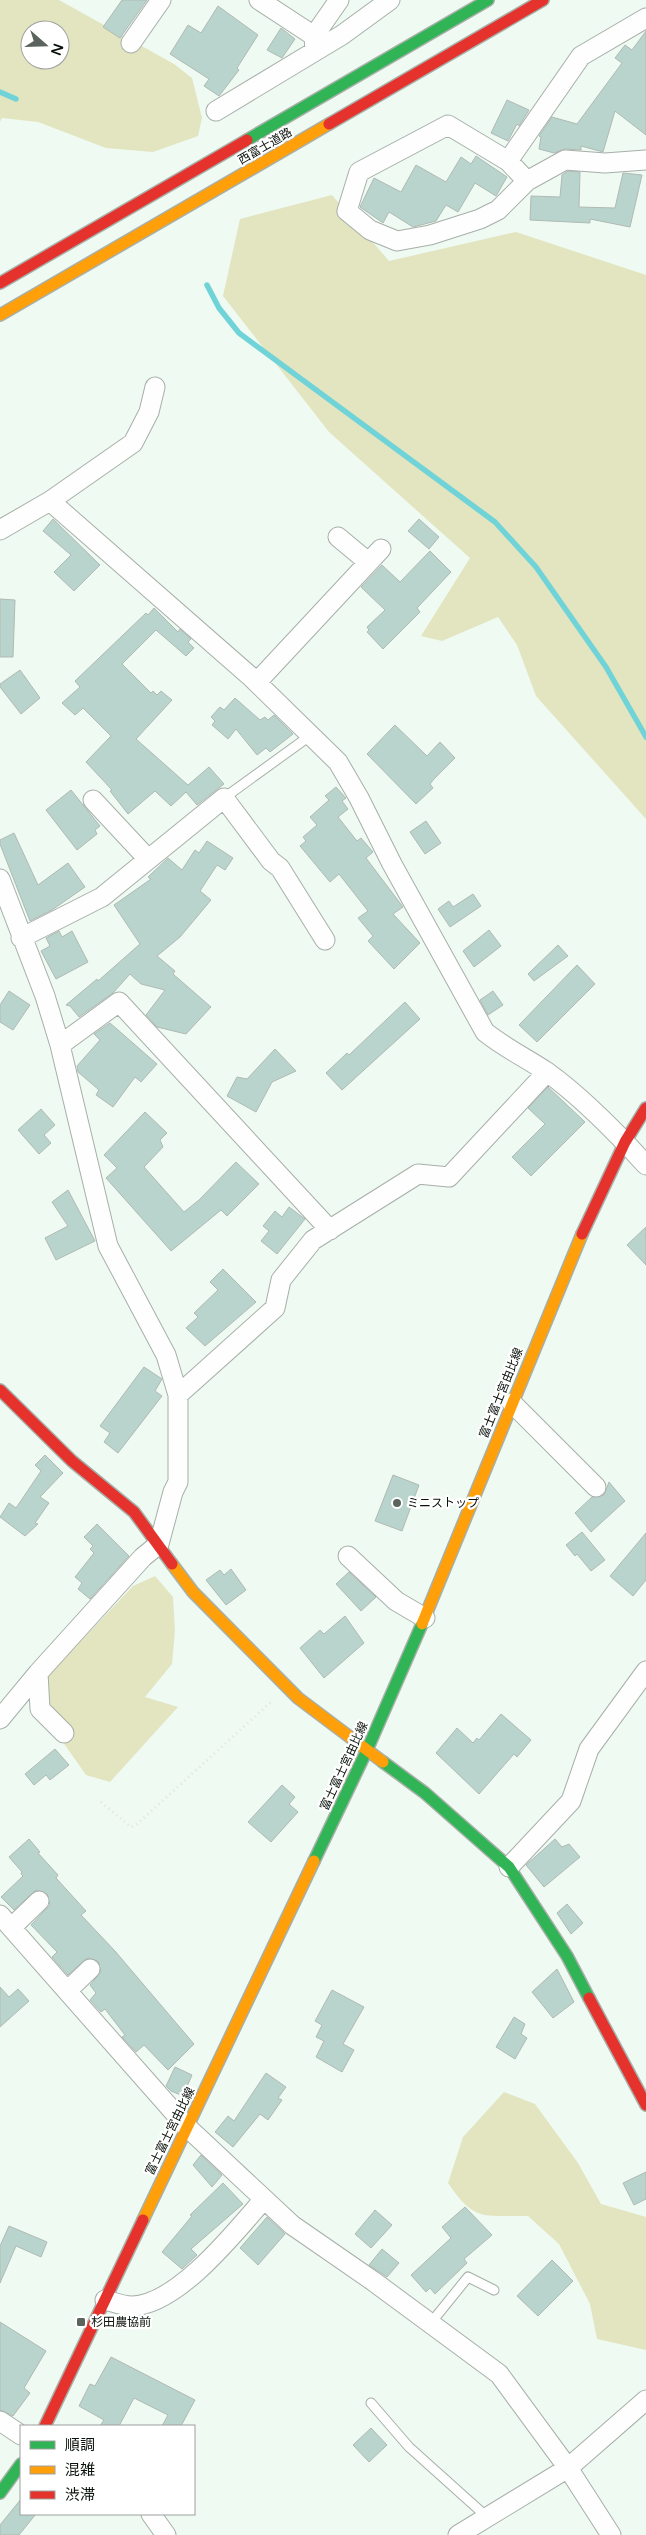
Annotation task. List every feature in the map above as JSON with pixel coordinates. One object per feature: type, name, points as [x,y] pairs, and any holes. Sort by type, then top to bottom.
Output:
[{"type":"main road","name":"西富士道路","points":[[0,283],[488,0]]},
{"type":"main road","name":"西富士道路","points":[[0,315],[543,0]]},
{"type":"main road","name":"富士富士宮由比線","points":[[45,2425],[367,1750],[424,1618],[571,1256],[626,1142],[646,1108]]},
{"type":"main road","points":[[0,1390],[72,1461],[134,1512],[193,1592],[287,1688],[425,1793],[509,1867],[567,1956],[646,2105]]},
{"type":"main road","points":[[0,2493],[20,2465]]},
{"type":"street","points":[[131,43],[161,0]]},
{"type":"street","points":[[260,0],[314,43]]},
{"type":"street","points":[[314,43],[339,0]]},
{"type":"street","points":[[216,111],[314,43],[342,35],[390,0]]},
{"type":"street","points":[[508,161],[581,56],[646,18]]},
{"type":"street","points":[[527,181],[508,161],[448,125],[358,172],[346,212],[370,230],[397,241],[438,232],[498,210],[527,181],[565,160],[605,163],[646,160]]},
{"type":"street","points":[[0,530],[50,501],[133,444],[149,412],[156,387]]},
{"type":"street","points":[[50,501],[257,682],[338,762],[485,1032],[506,1049],[546,1072],[626,1142],[646,1165]]},
{"type":"street","points":[[257,682],[374,555],[338,537]]},
{"type":"street","points":[[22,938],[102,897],[224,798],[271,861],[280,868],[324,940]]},
{"type":"street","points":[[93,800],[148,860]]},
{"type":"street","points":[[0,879],[45,996],[60,1046],[108,1246],[166,1355],[178,1395],[178,1482],[159,1544],[144,1557],[38,1673],[0,1719]]},
{"type":"street","points":[[60,1046],[119,1002],[330,1230]]},
{"type":"street","points":[[178,1395],[276,1308],[281,1280],[313,1240],[418,1174],[450,1177],[546,1072]]},
{"type":"street","points":[[512,1403],[596,1487]]},
{"type":"street","points":[[348,1556],[396,1600],[424,1618]]},
{"type":"street","points":[[509,1867],[571,1802],[589,1749],[646,1671]]},
{"type":"street","points":[[38,1673],[40,1709],[64,1734]]},
{"type":"street","points":[[39,1901],[6,1921],[187,2126],[292,2225],[373,2281],[499,2374],[568,2468],[611,2535]]},
{"type":"street","points":[[68,1990],[90,1969]]},
{"type":"street","points":[[626,2070],[646,2076]]},
{"type":"street","points":[[105,2300],[132,2306],[171,2291],[189,2279],[264,2199]]},
{"type":"street","points":[[458,2535],[568,2468],[646,2400]]},
{"type":"street","points":[[0,2421],[20,2434]]},
{"type":"street","points":[[152,2515],[166,2535]]},
{"type":"lane","points":[[224,798],[311,735]]},
{"type":"lane","points":[[430,2324],[468,2278],[494,2290]]},
{"type":"lane","points":[[371,2403],[409,2447],[487,2517]]},
{"type":"path","points":[[101,1802],[131,1827],[137,1824],[287,1688]]},
{"type":"green space","points":[[0,0],[59,0],[174,64],[192,78],[202,118],[198,136],[153,152],[106,148],[38,122],[2,118],[0,122]]},
{"type":"green space","points":[[332,195],[389,261],[516,232],[646,275],[646,819],[536,696],[517,645],[498,617],[442,641],[421,636],[470,558],[329,432],[223,296],[240,219]]},
{"type":"green space","points":[[155,1576],[173,1597],[175,1630],[172,1664],[145,1697],[178,1707],[110,1782],[86,1775],[30,1695],[133,1586]]},
{"type":"green space","points":[[504,2092],[535,2104],[578,2163],[601,2204],[646,2217],[646,2350],[597,2339],[590,2304],[559,2244],[528,2216],[490,2216],[474,2211],[457,2196],[448,2183],[463,2137]]},
{"type":"building","points":[[122,0],[147,0],[120,38],[103,27]]},
{"type":"building","points":[[218,6],[258,35],[237,68],[239,70],[219,96],[204,86],[209,79],[170,54],[188,25],[201,33]]},
{"type":"building","points":[[281,28],[295,39],[282,58],[267,50]]},
{"type":"building","points":[[646,31],[646,135],[615,111],[603,152],[581,146],[581,150],[565,149],[554,153],[539,149],[541,137],[539,136],[552,117],[577,124],[622,63],[615,58],[625,45],[632,50]]},
{"type":"building","points":[[507,100],[529,110],[519,126],[517,124],[508,141],[491,133]]},
{"type":"building","points":[[476,156],[507,177],[496,196],[475,183],[458,212],[446,205],[436,221],[413,227],[389,212],[383,223],[360,207],[374,178],[401,192],[416,165],[446,182],[461,157],[471,164]]},
{"type":"building","points":[[568,171],[580,172],[579,207],[615,208],[623,173],[642,175],[630,227],[590,219],[590,223],[530,220],[531,196],[560,197],[562,175]]},
{"type":"building","points":[[53,519],[100,565],[74,591],[54,572],[71,555],[43,531]]},
{"type":"building","points":[[419,519],[439,537],[429,549],[408,531]]},
{"type":"building","points":[[430,551],[451,572],[417,608],[420,612],[383,649],[367,632],[369,630],[367,627],[385,610],[361,587],[382,565],[400,582]]},
{"type":"building","points":[[0,599],[15,600],[13,657],[0,657]]},
{"type":"building","points":[[154,608],[178,632],[180,629],[191,639],[188,642],[194,648],[186,656],[156,630],[122,664],[151,693],[153,691],[157,695],[161,691],[172,700],[136,739],[188,785],[209,767],[224,784],[197,805],[186,792],[171,806],[155,791],[128,814],[110,791],[112,790],[86,762],[111,736],[83,708],[75,715],[62,703],[80,687],[75,681],[146,613],[148,615]]},
{"type":"building","points":[[20,670],[40,698],[21,714],[0,687],[0,684]]},
{"type":"building","points":[[235,698],[260,720],[265,717],[268,720],[274,715],[293,734],[270,752],[266,748],[257,755],[236,729],[228,739],[212,725],[215,721],[211,717],[220,707],[224,710]]},
{"type":"building","points":[[395,725],[427,756],[440,742],[455,758],[430,784],[433,788],[416,804],[367,754]]},
{"type":"building","points":[[336,787],[346,798],[342,801],[348,809],[338,817],[357,841],[361,838],[373,852],[366,858],[403,907],[393,914],[420,943],[394,969],[368,941],[373,936],[358,918],[368,911],[339,874],[330,882],[300,846],[306,841],[303,837],[317,825],[310,817],[329,800],[325,796]]},
{"type":"building","points":[[71,790],[100,826],[95,830],[97,834],[77,850],[46,810]]},
{"type":"building","points":[[426,821],[441,843],[425,854],[410,832]]},
{"type":"building","points":[[14,833],[38,885],[68,863],[85,887],[52,910],[30,921],[0,844],[0,840]]},
{"type":"building","points":[[207,841],[233,858],[225,870],[217,865],[200,891],[211,900],[180,937],[157,956],[175,971],[173,974],[211,1007],[186,1034],[157,1027],[146,1015],[165,990],[141,984],[130,974],[113,993],[79,1017],[70,1006],[66,1005],[97,979],[98,981],[140,944],[114,905],[151,879],[148,877],[168,858],[182,870],[195,850],[199,853]]},
{"type":"building","points":[[473,894],[481,906],[450,927],[438,909],[449,901],[453,907]]},
{"type":"building","points":[[489,930],[501,946],[474,967],[463,951]]},
{"type":"building","points":[[59,931],[62,937],[72,931],[88,962],[56,979],[41,951],[50,946],[46,938]]},
{"type":"building","points":[[558,945],[568,956],[534,981],[528,974]]},
{"type":"building","points":[[577,965],[595,984],[537,1042],[519,1025]]},
{"type":"building","points":[[9,991],[30,1005],[13,1030],[0,1022],[0,1005]]},
{"type":"building","points":[[493,991],[503,1005],[488,1015],[480,1000]]},
{"type":"building","points":[[405,1002],[420,1019],[342,1090],[326,1073],[347,1053],[349,1055]]},
{"type":"building","points":[[110,1023],[157,1064],[141,1082],[135,1077],[113,1107],[96,1095],[99,1090],[78,1072],[77,1066],[100,1040],[94,1034]]},
{"type":"building","points":[[275,1049],[296,1071],[272,1082],[256,1112],[227,1096],[237,1077],[247,1079]]},
{"type":"building","points":[[548,1087],[585,1122],[531,1176],[512,1157],[545,1124],[528,1108]]},
{"type":"building","points":[[41,1109],[55,1125],[44,1135],[51,1143],[39,1154],[18,1130]]},
{"type":"building","points":[[145,1112],[167,1133],[160,1140],[163,1147],[144,1167],[184,1212],[199,1200],[236,1162],[259,1184],[227,1216],[221,1210],[171,1251],[106,1178],[117,1168],[104,1155]]},
{"type":"building","points":[[68,1190],[95,1241],[56,1260],[45,1238],[68,1226],[52,1202]]},
{"type":"building","points":[[289,1207],[305,1219],[277,1254],[261,1241],[269,1231],[263,1226],[275,1211],[282,1217]]},
{"type":"building","points":[[646,1227],[646,1265],[627,1245]]},
{"type":"building","points":[[223,1269],[256,1302],[205,1346],[186,1328],[198,1317],[194,1313],[218,1290],[210,1282]]},
{"type":"building","points":[[144,1367],[162,1379],[155,1391],[162,1396],[118,1453],[104,1442],[110,1433],[100,1426]]},
{"type":"building","points":[[45,1455],[63,1473],[40,1497],[49,1503],[35,1523],[38,1524],[25,1536],[0,1517],[9,1503],[16,1508],[41,1471],[35,1465]]},
{"type":"building","name":"ミニストップ","points":[[393,1475],[419,1485],[402,1531],[375,1521]]},
{"type":"building","points":[[609,1482],[625,1501],[591,1532],[575,1513],[592,1497],[604,1495]]},
{"type":"building","points":[[97,1524],[129,1556],[90,1599],[78,1589],[82,1583],[75,1577],[94,1553],[90,1549],[93,1546],[84,1537]]},
{"type":"building","points":[[582,1532],[605,1560],[591,1571],[577,1554],[575,1556],[566,1545]]},
{"type":"building","points":[[646,1533],[646,1580],[633,1596],[610,1576]]},
{"type":"building","points":[[231,1569],[246,1590],[226,1605],[206,1580],[220,1570],[224,1575]]},
{"type":"building","points":[[349,1572],[376,1597],[361,1611],[336,1584]]},
{"type":"building","points":[[345,1616],[364,1643],[324,1678],[300,1648],[320,1630],[324,1634]]},
{"type":"building","points":[[501,1714],[531,1740],[517,1757],[514,1754],[479,1794],[436,1753],[457,1728],[473,1743],[477,1738],[479,1740]]},
{"type":"building","points":[[55,1749],[69,1765],[50,1780],[46,1775],[34,1785],[25,1774]]},
{"type":"building","points":[[282,1785],[295,1797],[289,1804],[298,1812],[271,1842],[248,1822]]},
{"type":"building","points":[[29,1839],[40,1852],[38,1853],[58,1875],[56,1878],[86,1911],[81,1915],[115,1951],[194,2044],[168,2070],[144,2045],[136,2052],[122,2037],[125,2035],[105,2009],[101,2012],[90,2000],[96,1993],[90,1985],[101,1972],[98,1961],[87,1958],[68,1975],[52,1957],[57,1952],[31,1925],[50,1905],[47,1894],[36,1890],[14,1910],[1,1897],[23,1876],[22,1872],[9,1857]]},
{"type":"building","points":[[555,1839],[562,1847],[569,1844],[580,1857],[544,1887],[526,1865]]},
{"type":"building","points":[[567,1904],[583,1923],[571,1934],[557,1913]]},
{"type":"building","points":[[557,1969],[574,2002],[553,2018],[532,1992]]},
{"type":"building","points":[[0,1987],[9,1997],[18,1989],[29,2001],[0,2027]]},
{"type":"building","points":[[332,1990],[364,2007],[343,2044],[354,2050],[342,2072],[316,2057],[324,2041],[316,2037],[322,2025],[315,2021]]},
{"type":"building","points":[[514,2017],[525,2024],[521,2034],[527,2038],[515,2059],[496,2047]]},
{"type":"building","points":[[175,2067],[192,2075],[183,2096],[171,2091],[166,2086]]},
{"type":"building","points":[[266,2073],[286,2087],[278,2098],[282,2100],[268,2120],[260,2114],[233,2147],[215,2132],[228,2116],[234,2121]]},
{"type":"building","points":[[201,2155],[222,2175],[212,2187],[193,2165]]},
{"type":"building","points":[[646,2172],[646,2199],[634,2205],[623,2183]]},
{"type":"building","points":[[223,2183],[243,2204],[191,2249],[197,2255],[182,2269],[162,2252],[192,2216],[190,2215]]},
{"type":"building","points":[[465,2207],[492,2235],[464,2259],[467,2263],[435,2294],[430,2288],[426,2292],[411,2275],[451,2238],[442,2227]]},
{"type":"building","points":[[375,2210],[392,2225],[371,2248],[355,2234]]},
{"type":"building","points":[[267,2217],[285,2234],[258,2265],[240,2248]]},
{"type":"building","points":[[9,2226],[47,2242],[41,2257],[16,2246],[0,2283],[0,2246]]},
{"type":"building","points":[[382,2249],[399,2263],[387,2277],[369,2265]]},
{"type":"building","points":[[552,2260],[573,2281],[538,2316],[517,2296]]},
{"type":"building","points":[[0,2322],[46,2351],[24,2388],[30,2393],[13,2416],[0,2410]]},
{"type":"building","points":[[111,2357],[195,2400],[182,2425],[163,2425],[168,2415],[134,2398],[120,2425],[101,2425],[104,2420],[79,2406],[90,2384],[95,2386]]},
{"type":"building","points":[[371,2428],[387,2445],[369,2462],[353,2445]]},
{"type":"building","points":[[20,2500],[20,2515],[35,2515],[19,2535],[0,2535],[0,2525]]},
{"type":"waterway","points":[[0,92],[16,99]]},
{"type":"waterway","points":[[207,285],[219,308],[239,333],[495,522],[536,567],[606,667],[646,737]]},
{"type":"traffic: fast","points":[[247,140],[488,0]]},
{"type":"traffic: fast","points":[[314,1861],[367,1750],[422,1624]]},
{"type":"traffic: fast","points":[[383,1762],[425,1793],[509,1867],[567,1956],[589,1998]]},
{"type":"traffic: fast","points":[[0,2493],[20,2465]]},
{"type":"traffic: slow","points":[[0,315],[329,124]]},
{"type":"traffic: slow","points":[[422,1624],[582,1234]]},
{"type":"traffic: slow","points":[[172,1564],[193,1592],[298,1698],[383,1762]]},
{"type":"traffic: slow","points":[[143,2220],[314,1861]]},
{"type":"traffic: jam","points":[[329,124],[543,0]]},
{"type":"traffic: jam","points":[[0,283],[247,140]]},
{"type":"traffic: jam","points":[[582,1234],[625,1142],[646,1108]]},
{"type":"traffic: jam","points":[[0,1390],[72,1461],[134,1512],[172,1564]]},
{"type":"traffic: jam","points":[[589,1998],[646,2105]]},
{"type":"traffic: jam","points":[[45,2425],[143,2220]]},
{"type":"place","name":"ミニストップ","points":[[397,1503]]},
{"type":"place","name":"杉田農協前","points":[[81,2322]]}]
